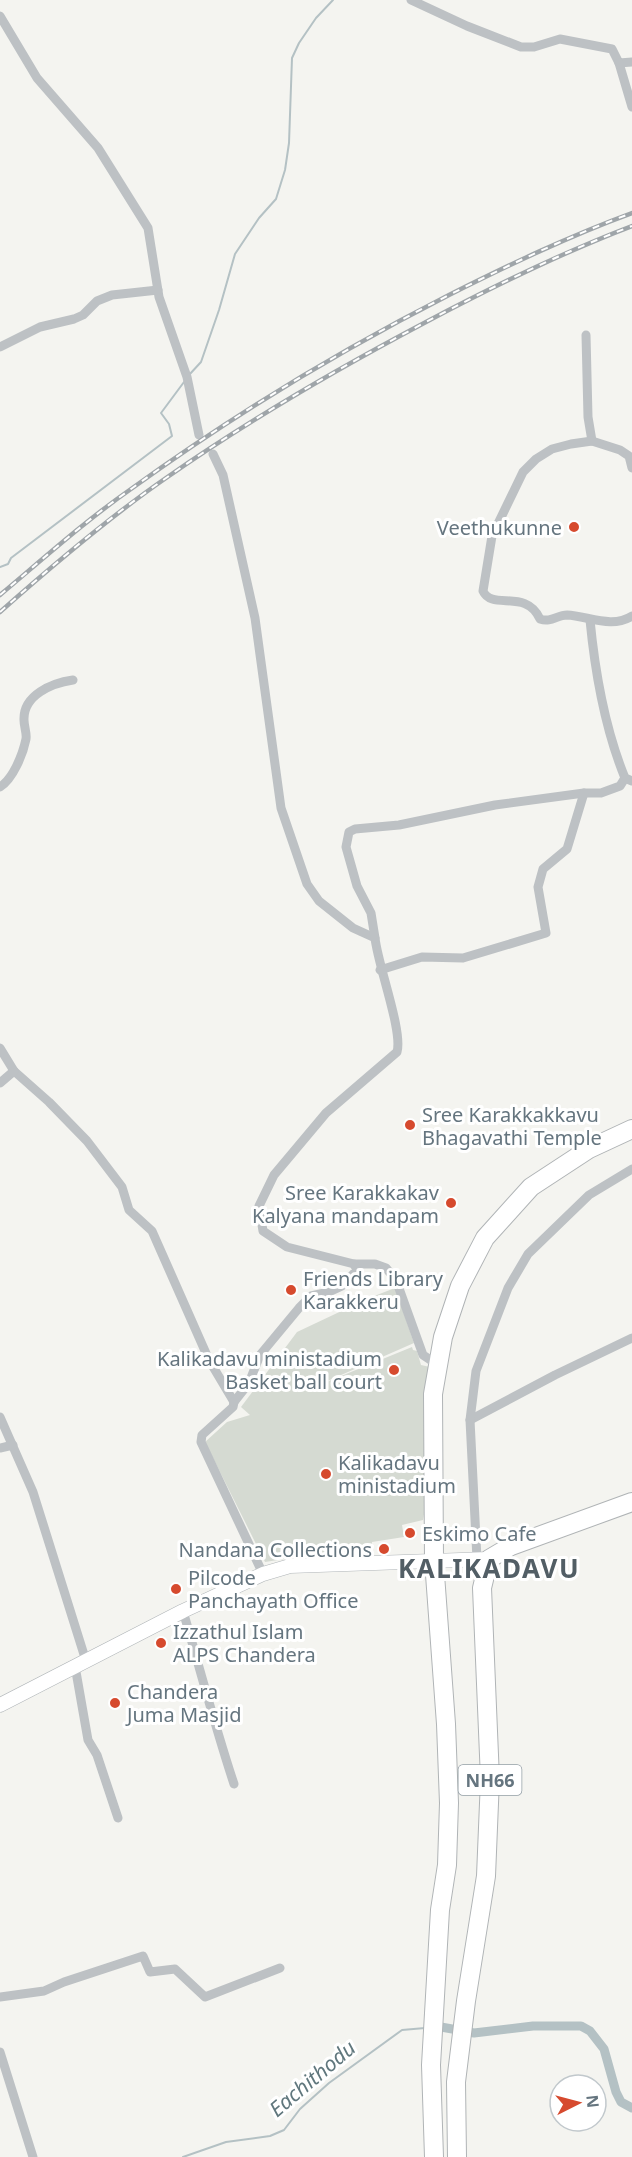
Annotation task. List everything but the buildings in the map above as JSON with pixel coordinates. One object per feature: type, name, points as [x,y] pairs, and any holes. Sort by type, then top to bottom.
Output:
[{"type":"highway","name":"NH66","points":[[434,2157],[431,2064],[440,1910],[447,1865],[449,1803],[446,1724],[434,1561],[434,1394],[442,1337],[460,1286],[485,1238],[531,1187],[589,1149],[632,1129]]},
{"type":"highway","points":[[483,1559],[511,1546],[632,1502]]},
{"type":"highway","name":"NH66","points":[[457,2157],[456,2082],[486,1876],[490,1779],[482,1588],[483,1559]]},
{"type":"main road","points":[[0,1705],[183,1611],[263,1574],[290,1566],[483,1559]]},
{"type":"street","points":[[411,0],[467,26],[521,47],[534,47],[560,39],[612,49],[619,63],[632,107]]},
{"type":"street","points":[[0,16],[37,78],[98,148],[148,228],[158,290],[188,380],[199,435]]},
{"type":"street","points":[[619,63],[632,62]]},
{"type":"street","points":[[0,346],[40,327],[74,319],[97,301],[112,295],[158,290]]},
{"type":"street","points":[[586,335],[588,417],[592,441]]},
{"type":"street","points":[[632,468],[628,456],[620,450],[592,441],[552,449],[536,459],[523,472],[492,536],[483,591],[485,596],[491,599],[499,601],[509,599],[528,604],[537,611],[540,619],[546,621],[566,615],[603,622],[623,620],[632,616]]},
{"type":"street","points":[[213,454],[223,475],[255,618],[281,808],[307,884],[319,901],[353,928],[375,938]]},
{"type":"street","points":[[438,1365],[423,1355],[396,1280],[386,1269],[375,1264],[354,1264],[287,1247],[263,1231],[259,1206],[274,1175],[326,1113],[397,1052],[399,1036],[380,970],[372,913],[357,886],[346,847],[349,832],[355,829],[399,825],[495,805],[584,793],[601,794],[629,780],[616,754],[602,694],[590,620]]},
{"type":"street","points":[[0,787],[13,772],[27,737],[24,718],[29,702],[39,692],[59,682],[73,680]]},
{"type":"street","points":[[380,970],[422,957],[463,958],[546,933],[538,887],[543,869],[567,849],[584,793]]},
{"type":"street","points":[[0,1048],[14,1071],[49,1102],[87,1141],[122,1187],[129,1210],[152,1231],[209,1360],[234,1401]]},
{"type":"street","points":[[0,1083],[14,1071]]},
{"type":"street","points":[[483,1559],[470,1420],[476,1371],[508,1288],[528,1254],[590,1195],[632,1169]]},
{"type":"street","points":[[263,1574],[201,1442],[202,1435],[233,1407],[234,1401],[249,1383],[260,1355],[299,1308],[311,1296],[342,1286],[357,1270],[354,1264]]},
{"type":"street","points":[[470,1420],[632,1338]]},
{"type":"street","points":[[0,1417],[33,1492],[81,1664],[88,1740],[97,1755],[118,1818]]},
{"type":"street","points":[[0,1448],[13,1445]]},
{"type":"street","points":[[183,1611],[220,1745],[234,1784]]},
{"type":"street","points":[[0,1997],[44,1991],[64,1982],[143,1956],[150,1972],[175,1969],[205,1998],[280,1968]]},
{"type":"street","points":[[0,2052],[33,2157]]},
{"type":"shaded area","points":[[395,1288],[414,1343],[307,1390],[412,1347],[417,1351],[421,1365],[430,1367],[427,1497],[423,1520],[402,1525],[404,1537],[372,1542],[372,1551],[304,1556],[265,1562],[205,1442],[227,1422],[250,1415],[241,1407],[297,1332]]},
{"type":"waterway","points":[[189,375],[201,362],[235,254],[259,218],[276,199],[285,170],[289,143],[292,58],[316,18],[333,0]]},
{"type":"waterway","points":[[0,567],[8,564],[11,558],[172,436],[169,424],[161,413],[184,382]]},
{"type":"waterway","name":"Eachithodu","points":[[441,2027],[474,2033],[533,2026],[581,2026],[590,2031],[604,2049],[616,2092],[621,2102],[632,2108]]},
{"type":"waterway","name":"Eachithodu","points":[[183,2157],[226,2142],[270,2136],[284,2130],[300,2109],[329,2083],[402,2030],[425,2028]]},
{"type":"railway","points":[[0,595],[114,501],[247,410],[367,339],[449,295],[539,251],[632,213]]},
{"type":"railway","points":[[0,612],[123,509],[261,416],[426,322],[554,259],[632,226]]},
{"type":"place","name":"Veethukunne","points":[[574,527]]},
{"type":"place","name":"Sree Karakkakkavu Bhagavathi Temple","points":[[410,1125]]},
{"type":"place","name":"Sree Karakkakav Kalyana mandapam","points":[[451,1203]]},
{"type":"place","name":"Friends Library Karakkeru","points":[[291,1290]]},
{"type":"place","name":"Kalikadavu ministadium Basket ball court","points":[[394,1370]]},
{"type":"place","name":"Kalikadavu ministadium","points":[[326,1474]]},
{"type":"place","name":"Eskimo Cafe","points":[[410,1533]]},
{"type":"place","name":"Nandana Collections","points":[[384,1549]]},
{"type":"place","name":"Pilcode Panchayath Office","points":[[176,1589]]},
{"type":"place","name":"Izzathul Islam ALPS Chandera","points":[[161,1643]]},
{"type":"place","name":"Chandera Juma Masjid","points":[[115,1703]]},
{"type":"district","name":"KALIKADAVU","points":[[489,1568]]}]
